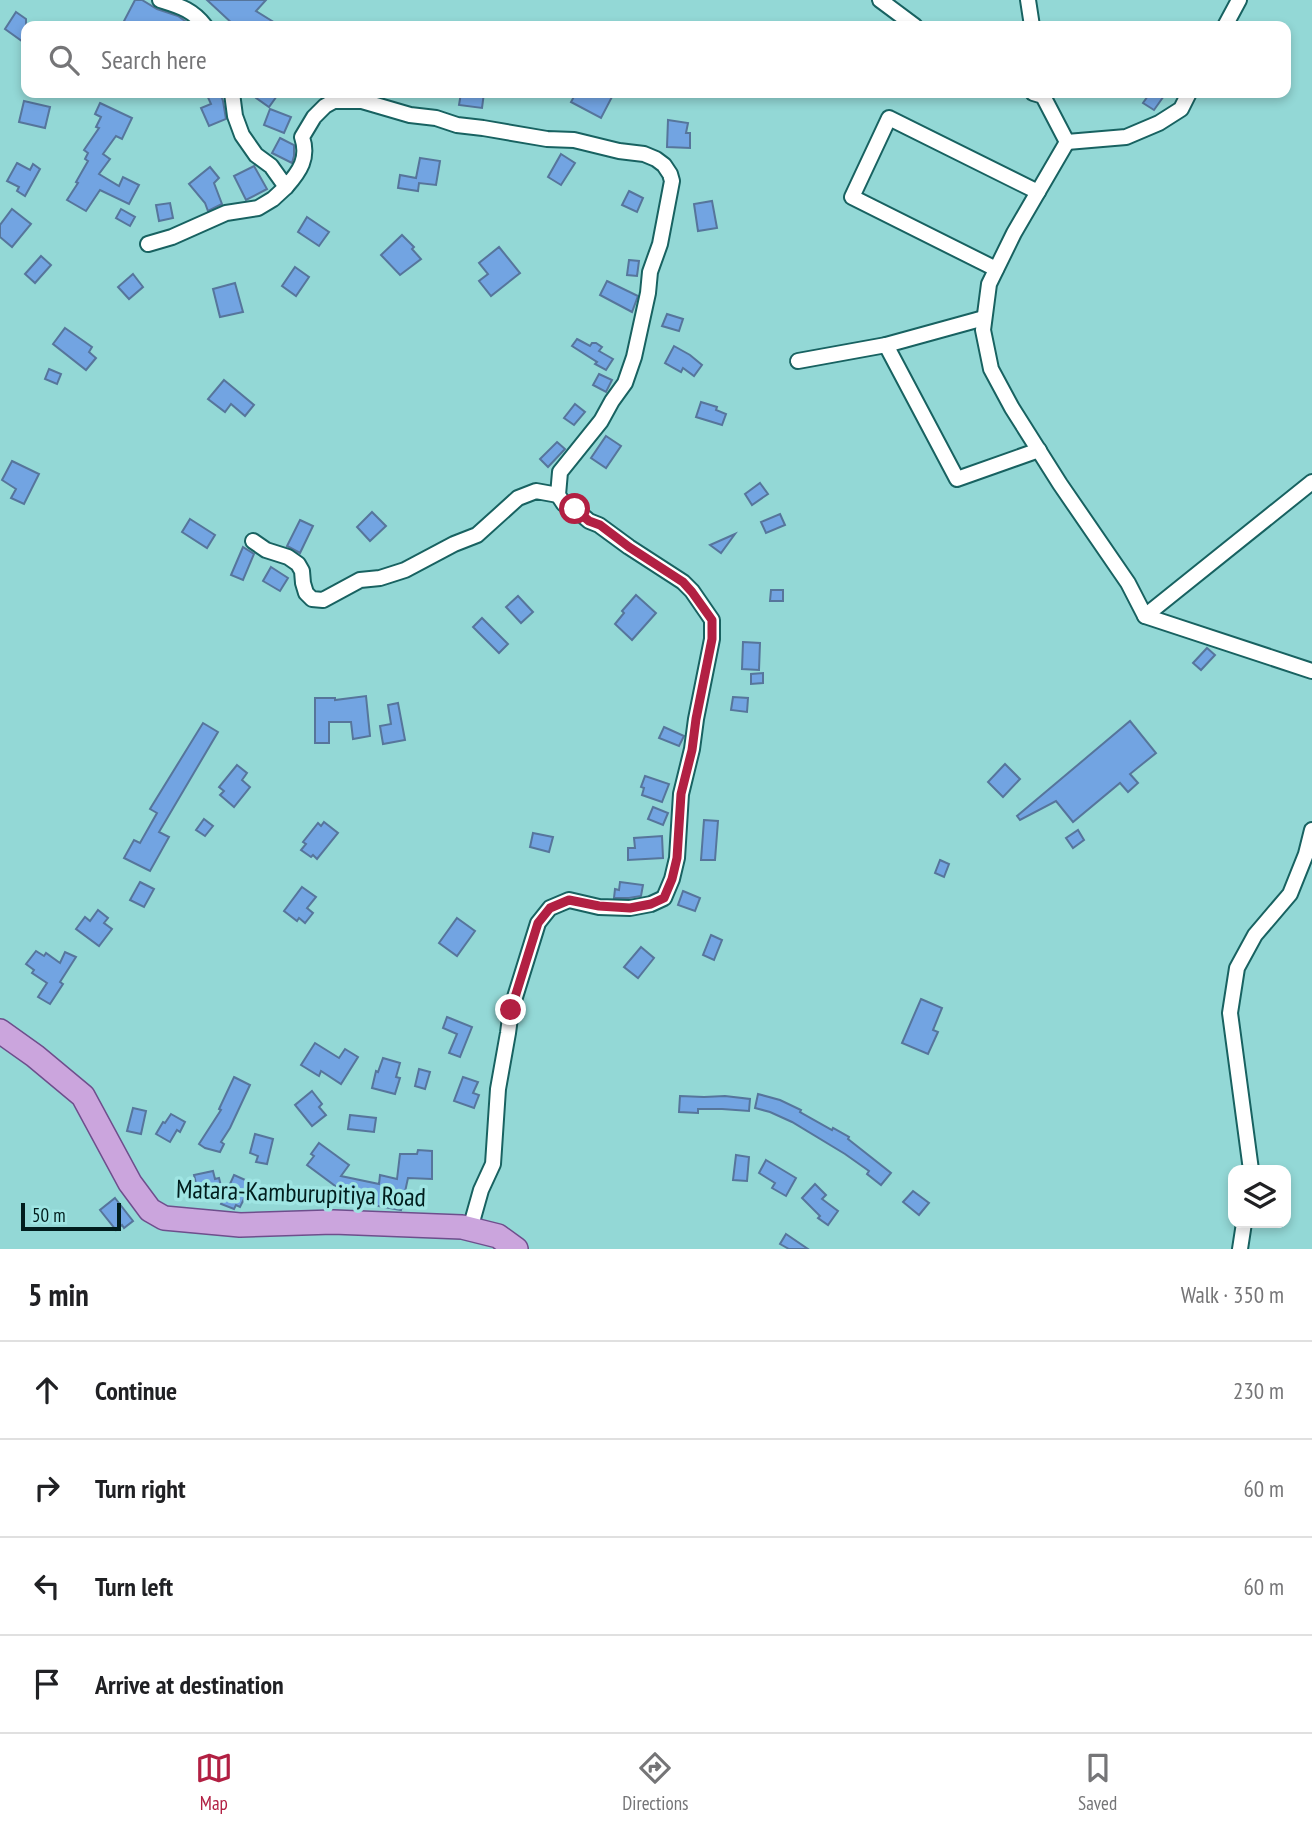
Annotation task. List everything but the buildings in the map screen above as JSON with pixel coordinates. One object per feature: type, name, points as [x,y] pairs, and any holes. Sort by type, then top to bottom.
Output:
[{"type":"main road","name":"Matara-Kamburupitiya Road","points":[[0,1031],[35,1056],[83,1097],[130,1182],[150,1210],[164,1218],[240,1225],[333,1222],[462,1227],[498,1236],[516,1249]]},
{"type":"street","points":[[160,0],[173,2],[196,15],[201,21]]},
{"type":"street","points":[[880,0],[908,21]]},
{"type":"street","points":[[1028,0],[1031,21]]},
{"type":"street","points":[[1228,21],[1239,0]]},
{"type":"street","points":[[233,98],[235,116],[242,135],[256,155],[271,166],[286,187]]},
{"type":"street","points":[[1041,98],[1067,142]]},
{"type":"street","points":[[1067,142],[1126,136],[1181,109],[1186,98]]},
{"type":"street","points":[[148,244],[172,237],[226,213],[258,208],[274,199],[298,173],[304,159],[302,137],[314,117],[334,101],[362,102],[457,125],[547,139],[574,140],[644,154],[664,164],[670,174],[672,181],[660,244],[650,272],[634,357],[625,383],[601,422],[560,472],[558,495],[564,504],[600,525],[683,582],[712,620],[712,639],[692,750],[681,794],[677,858],[664,898],[630,908],[569,900],[550,908],[538,923],[511,1010],[498,1089],[493,1164],[481,1190],[470,1229]]},
{"type":"street","points":[[996,269],[852,197],[889,118],[1038,192]]},
{"type":"street","points":[[1067,142],[1014,233],[989,284],[983,330],[991,369],[1038,450],[1128,583],[1145,616],[1312,671]]},
{"type":"street","points":[[798,361],[886,345],[984,318]]},
{"type":"street","points":[[886,345],[957,479],[1038,450]]},
{"type":"street","points":[[1145,616],[1312,482]]},
{"type":"street","points":[[253,541],[298,564],[306,593],[312,599],[323,600],[360,580],[380,578],[405,570],[477,535],[518,498],[536,491],[558,495]]},
{"type":"street","points":[[1250,1165],[1230,1013],[1237,968],[1255,935],[1290,894],[1306,854],[1312,830]]},
{"type":"street","points":[[1240,1249],[1243,1228]]},
{"type":"route","points":[[511,1010],[538,923],[550,908],[569,900],[630,908],[664,898],[677,858],[681,794],[692,750],[712,639],[712,620],[683,582],[600,525],[589,521],[575,509]]}]
